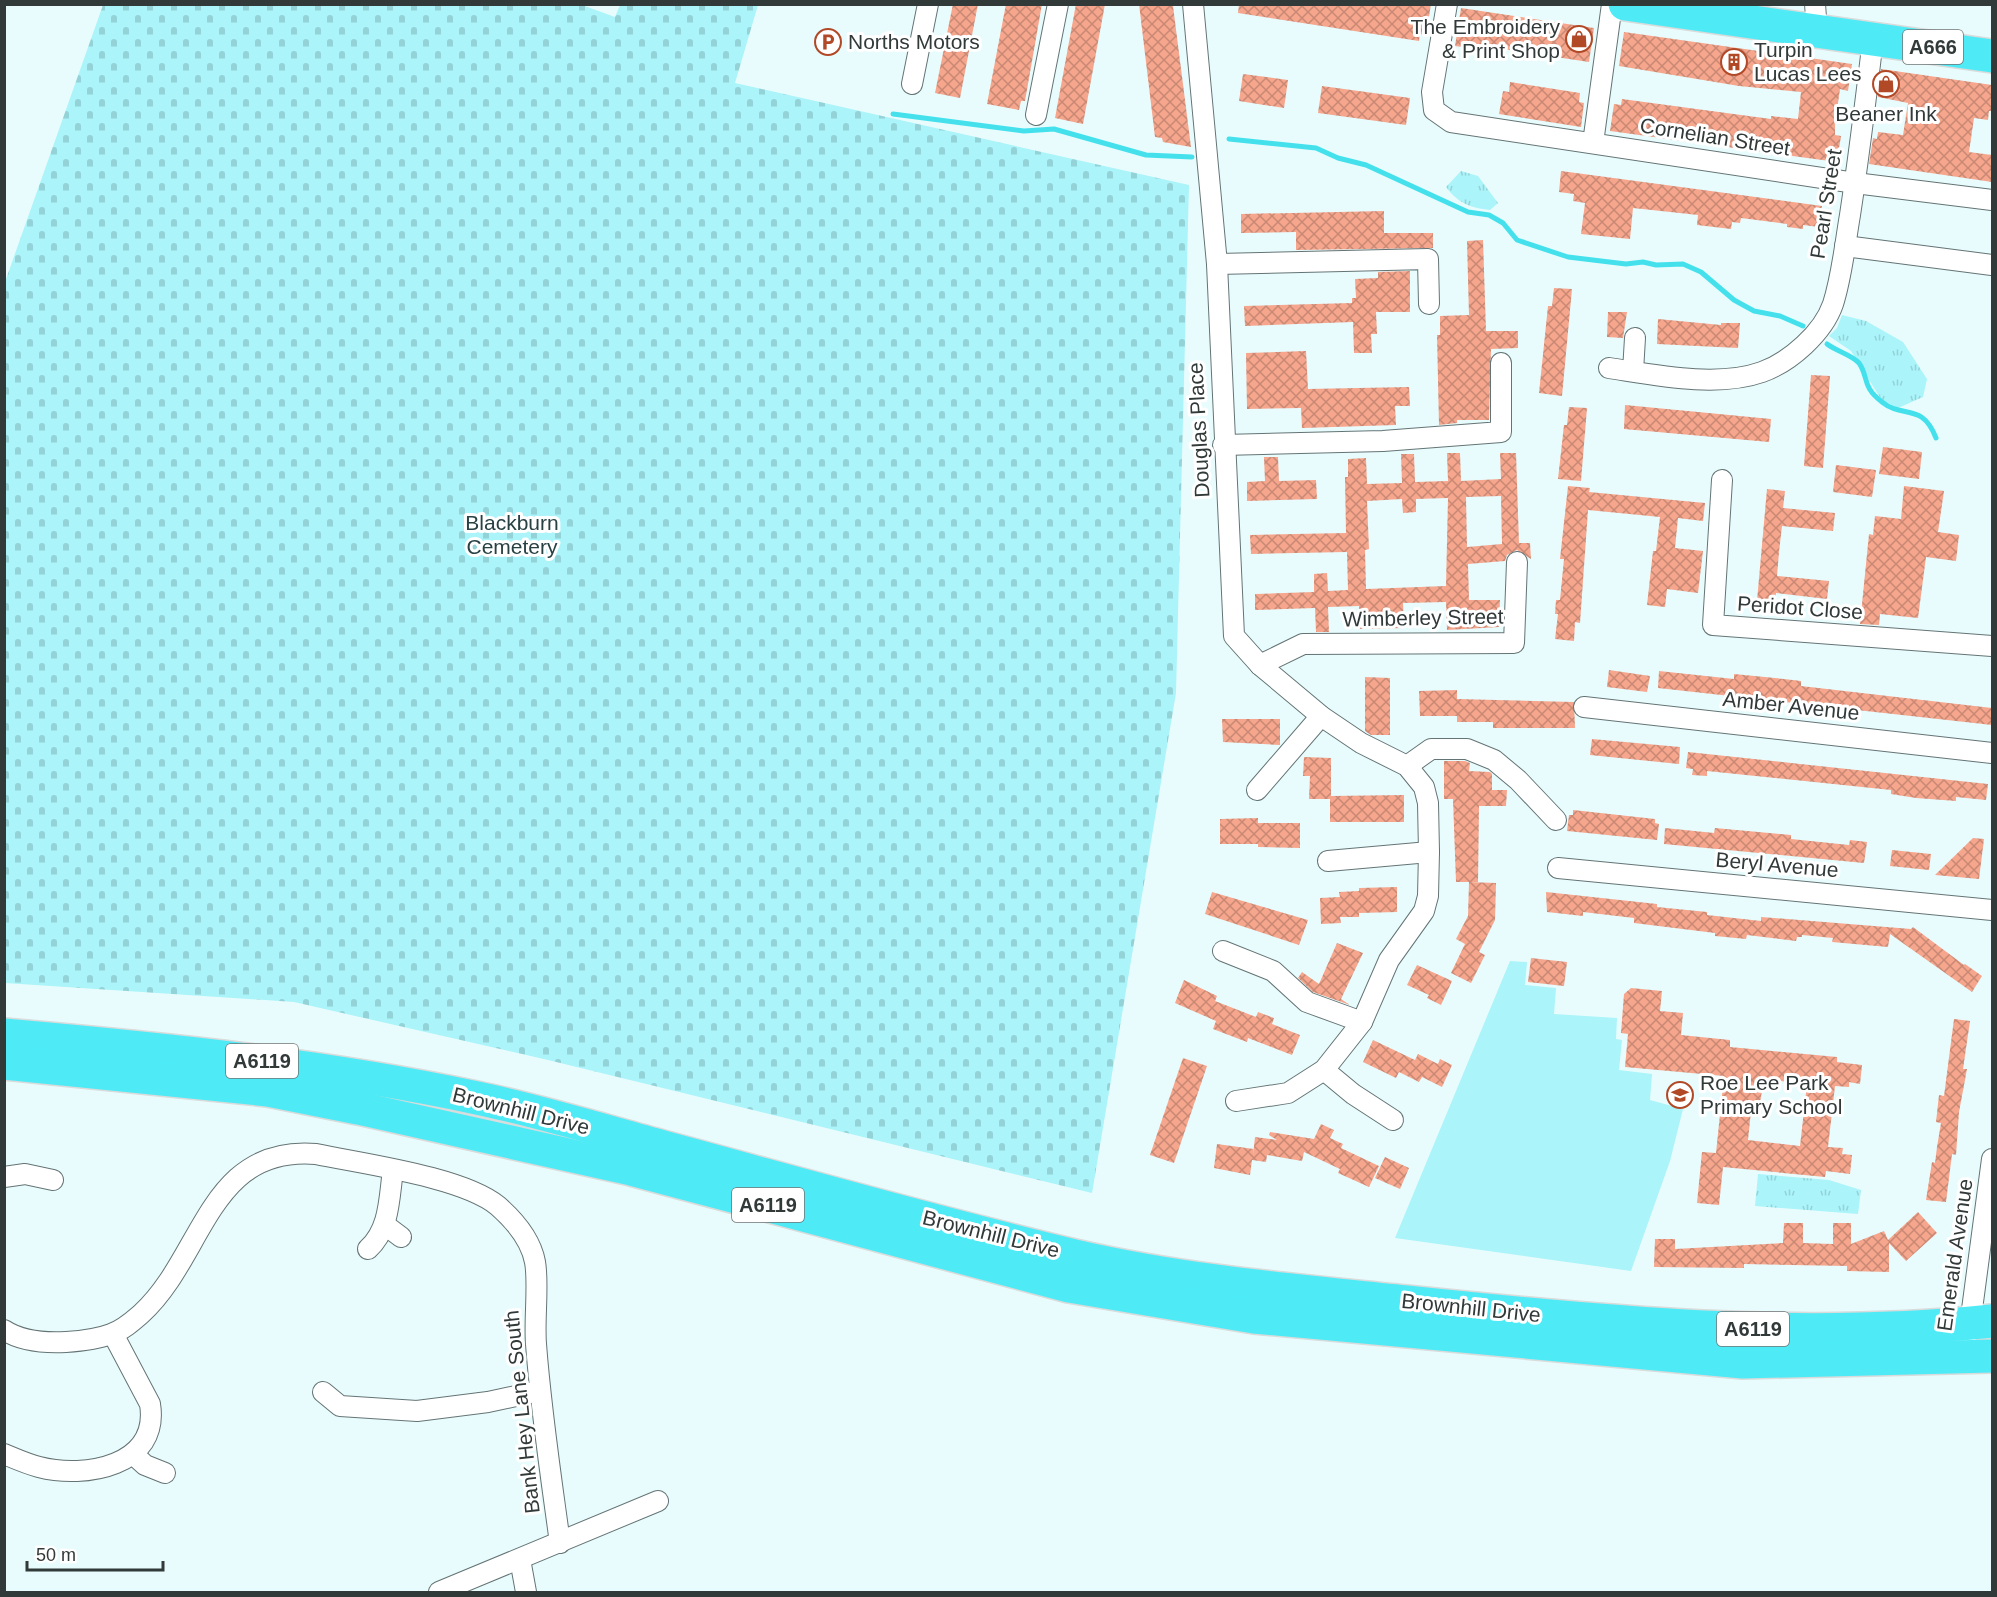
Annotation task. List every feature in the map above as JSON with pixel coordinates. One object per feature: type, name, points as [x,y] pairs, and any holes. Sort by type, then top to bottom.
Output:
[{"type":"highway","name":"A666","points":[[1625,4],[1816,18],[1874,39],[1992,56]]},
{"type":"highway","name":"Brownhill Drive","points":[[4,1035],[156,1048],[305,1066],[476,1098],[916,1216],[1078,1257],[1173,1275],[1568,1319],[1704,1327],[1846,1328],[1982,1322]]},
{"type":"highway","name":"Brownhill Drive","points":[[4,1064],[267,1090],[358,1108],[631,1169],[1069,1286],[1254,1317],[1743,1362],[1979,1357]]},
{"type":"street","points":[[912,84],[928,4]]},
{"type":"street","points":[[1036,115],[1058,4]]},
{"type":"street","name":"Douglas Place","points":[[1193,4],[1216,264],[1234,636],[1260,665],[1321,716],[1360,743],[1407,766]]},
{"type":"street","name":"Cornelian Street","points":[[1446,4],[1432,92],[1434,110],[1451,122],[1855,183],[1992,200]]},
{"type":"street","points":[[1593,143],[1612,4]]},
{"type":"street","name":"Pearl Street","points":[[1609,368],[1671,377],[1716,379],[1761,373],[1777,365],[1814,335],[1833,304],[1845,246],[1874,39]]},
{"type":"street","points":[[1845,246],[1992,265]]},
{"type":"street","points":[[1216,264],[1428,259],[1429,304]]},
{"type":"street","points":[[1633,371],[1635,338]]},
{"type":"street","points":[[1223,445],[1383,441],[1501,432],[1501,363]]},
{"type":"street","name":"Peridot Close","points":[[1722,480],[1713,625],[1992,646]]},
{"type":"street","name":"Wimberley Street","points":[[1260,665],[1303,644],[1514,643],[1517,562]]},
{"type":"street","name":"Amber Avenue","points":[[1584,707],[1992,753]]},
{"type":"street","points":[[1257,790],[1321,716]]},
{"type":"street","points":[[1236,1101],[1288,1093],[1324,1070],[1362,1022],[1389,960],[1424,911],[1428,896],[1428,803],[1424,787],[1407,766],[1431,750],[1467,749],[1494,760],[1518,780],[1556,820]]},
{"type":"street","points":[[1328,861],[1429,852]]},
{"type":"street","name":"Beryl Avenue","points":[[1558,868],[1992,910]]},
{"type":"street","points":[[1222,951],[1273,971],[1307,1002],[1362,1022]]},
{"type":"street","points":[[1324,1070],[1353,1094],[1393,1120]]},
{"type":"street","points":[[4,1330],[12,1335],[45,1343],[71,1342],[113,1334],[130,1324],[166,1287],[222,1192],[241,1173],[267,1160],[295,1152],[393,1170],[385,1225],[379,1239],[368,1249]]},
{"type":"street","name":"Emerald Avenue","points":[[1979,1357],[1992,1159]]},
{"type":"street","name":"Bank Hey Lane South","points":[[393,1170],[460,1185],[483,1197],[497,1205],[528,1241],[536,1263],[534,1318],[539,1391],[560,1543]]},
{"type":"street","points":[[4,1177],[25,1174],[53,1180]]},
{"type":"street","points":[[385,1225],[401,1237]]},
{"type":"street","points":[[4,1454],[39,1467],[70,1471],[102,1467],[134,1455],[149,1430],[152,1417],[150,1404],[113,1334]]},
{"type":"street","points":[[323,1392],[340,1406],[417,1411],[488,1402],[539,1391]]},
{"type":"street","points":[[134,1455],[145,1465],[165,1473]]},
{"type":"street","points":[[439,1593],[658,1501]]},
{"type":"street","points":[[520,1558],[526,1593]]},
{"type":"green space","name":"Blackburn Cemetery","points":[[103,5],[582,5],[615,17],[620,5],[758,5],[735,83],[1189,185],[1176,693],[1092,1193],[548,1060],[294,1002],[5,983],[5,282]]},
{"type":"green space","points":[[1461,171],[1478,176],[1498,203],[1490,210],[1470,206],[1455,197],[1446,187]]},
{"type":"green space","points":[[1842,315],[1866,321],[1903,342],[1927,379],[1923,397],[1898,408],[1881,399],[1851,351],[1829,336],[1837,328]]},
{"type":"green space","points":[[1510,961],[1527,962],[1525,985],[1556,988],[1554,1014],[1617,1018],[1616,1039],[1622,1040],[1619,1070],[1652,1074],[1650,1100],[1683,1109],[1670,1161],[1631,1271],[1395,1238]]},
{"type":"green space","points":[[1758,1174],[1829,1180],[1861,1190],[1858,1214],[1755,1206]]},
{"type":"building","points":[[953,4],[978,4],[960,98],[935,93]]},
{"type":"building","points":[[1006,4],[1042,4],[1025,101],[1021,101],[1019,110],[987,104]]},
{"type":"building","points":[[1076,4],[1105,4],[1083,124],[1055,118]]},
{"type":"building","points":[[1139,4],[1173,6],[1191,147],[1163,142],[1162,138],[1155,137]]},
{"type":"building","points":[[1239,4],[1431,4],[1426,35],[1420,34],[1419,41],[1238,13]]},
{"type":"building","points":[[1461,8],[1594,28],[1589,62],[1490,47],[1489,51],[1455,46]]},
{"type":"building","points":[[1624,32],[1852,64],[1848,91],[1840,89],[1835,124],[1835,135],[1841,136],[1837,162],[1610,131],[1614,104],[1621,105],[1622,99],[1771,119],[1771,116],[1798,119],[1801,92],[1739,86],[1619,66]]},
{"type":"building","points":[[1881,69],[1992,85],[1992,111],[1989,111],[1988,120],[1974,118],[1969,152],[1992,155],[1992,182],[1869,164],[1873,138],[1877,139],[1878,132],[1903,135],[1908,103],[1878,97]]},
{"type":"building","points":[[1243,74],[1288,80],[1284,108],[1239,101]]},
{"type":"building","points":[[1510,82],[1580,93],[1579,102],[1584,103],[1581,127],[1499,114],[1503,91],[1509,92]]},
{"type":"building","points":[[1322,86],[1410,98],[1406,125],[1318,113]]},
{"type":"building","points":[[1561,171],[1822,206],[1819,227],[1803,225],[1803,229],[1787,227],[1787,224],[1741,218],[1740,223],[1732,222],[1731,229],[1697,225],[1698,215],[1633,208],[1630,239],[1581,234],[1585,203],[1573,201],[1574,194],[1559,192]]},
{"type":"building","points":[[1384,211],[1384,233],[1433,233],[1433,248],[1296,250],[1296,232],[1241,233],[1241,214]]},
{"type":"building","points":[[1483,240],[1486,331],[1518,331],[1518,348],[1491,349],[1489,420],[1457,420],[1457,423],[1439,425],[1437,335],[1440,335],[1440,316],[1469,315],[1467,241]]},
{"type":"building","points":[[1410,271],[1410,312],[1376,312],[1377,334],[1371,334],[1372,353],[1354,353],[1353,322],[1245,326],[1244,306],[1352,303],[1352,298],[1356,298],[1355,279],[1378,278],[1378,272]]},
{"type":"building","points":[[1554,288],[1572,289],[1562,396],[1539,393],[1548,306],[1552,306]]},
{"type":"building","points":[[1608,312],[1627,312],[1623,338],[1607,337]]},
{"type":"building","points":[[1658,319],[1721,325],[1721,323],[1740,323],[1738,348],[1657,344]]},
{"type":"building","points":[[1306,351],[1308,389],[1409,387],[1410,406],[1395,406],[1396,425],[1302,428],[1301,408],[1247,409],[1246,353]]},
{"type":"building","points":[[1811,375],[1830,376],[1823,468],[1804,466]]},
{"type":"building","points":[[1625,405],[1771,419],[1769,442],[1624,429]]},
{"type":"building","points":[[1569,407],[1587,408],[1581,481],[1558,479],[1564,425],[1567,425]]},
{"type":"building","points":[[1883,447],[1922,452],[1919,479],[1879,474]]},
{"type":"building","points":[[1447,453],[1460,453],[1461,481],[1501,479],[1500,453],[1516,453],[1519,543],[1530,543],[1531,559],[1517,550],[1507,555],[1505,561],[1468,564],[1469,600],[1500,600],[1499,627],[1447,630],[1446,602],[1403,603],[1404,628],[1359,629],[1359,606],[1328,607],[1329,632],[1316,632],[1315,608],[1255,610],[1255,594],[1314,592],[1314,574],[1327,573],[1328,591],[1348,590],[1347,552],[1251,554],[1250,535],[1346,533],[1345,477],[1348,477],[1348,459],[1366,458],[1367,484],[1402,483],[1401,454],[1414,454],[1415,482],[1448,481]],"holes":[[[1501,496],[1502,544],[1467,547],[1466,497]],[[1448,498],[1446,586],[1366,589],[1365,550],[1369,549],[1367,501],[1402,499],[1403,513],[1416,512],[1416,499]]]},
{"type":"building","points":[[1264,457],[1278,457],[1279,481],[1316,480],[1317,499],[1247,501],[1247,482],[1265,481]]},
{"type":"building","points":[[1836,465],[1876,470],[1872,497],[1833,492]]},
{"type":"building","points":[[1568,486],[1590,488],[1589,492],[1705,503],[1703,521],[1678,518],[1675,548],[1703,551],[1698,593],[1667,589],[1665,607],[1647,605],[1653,551],[1656,551],[1660,517],[1588,510],[1580,623],[1575,622],[1574,641],[1555,639],[1558,614],[1555,614],[1556,600],[1560,600],[1564,559],[1560,559]]},
{"type":"building","points":[[1904,486],[1944,491],[1938,532],[1959,535],[1956,561],[1926,557],[1918,618],[1880,614],[1879,625],[1860,624],[1869,534],[1873,535],[1875,516],[1901,519]]},
{"type":"building","points":[[1767,489],[1785,491],[1783,508],[1835,513],[1833,531],[1782,526],[1779,552],[1777,576],[1829,581],[1827,599],[1776,593],[1774,613],[1756,612]]},
{"type":"building","points":[[1609,670],[1650,676],[1647,692],[1607,687]]},
{"type":"building","points":[[1659,671],[1734,679],[1734,674],[1784,679],[1801,681],[1801,686],[1992,708],[1992,725],[1658,688]]},
{"type":"building","points":[[1365,677],[1390,678],[1390,735],[1371,735],[1365,731]]},
{"type":"building","points":[[1457,690],[1457,699],[1574,702],[1575,728],[1493,728],[1493,722],[1457,722],[1457,716],[1420,716],[1419,691]]},
{"type":"building","points":[[1222,719],[1280,719],[1280,745],[1223,742]]},
{"type":"building","points":[[1592,739],[1680,747],[1679,764],[1590,755]]},
{"type":"building","points":[[1688,752],[1988,784],[1986,800],[1956,797],[1956,801],[1916,798],[1891,794],[1891,790],[1707,771],[1707,776],[1692,775],[1693,769],[1686,768]]},
{"type":"building","points":[[1304,757],[1331,758],[1331,796],[1404,795],[1404,822],[1330,822],[1330,799],[1309,799],[1310,776],[1303,776]]},
{"type":"building","points":[[1444,761],[1465,761],[1470,763],[1469,771],[1490,772],[1492,790],[1507,790],[1506,806],[1479,806],[1478,882],[1456,882],[1453,799],[1444,799]]},
{"type":"building","points":[[1573,810],[1655,819],[1655,823],[1659,824],[1657,840],[1567,831],[1569,815],[1573,815]]},
{"type":"building","points":[[1258,818],[1258,823],[1300,823],[1300,848],[1258,847],[1258,844],[1220,844],[1220,819]]},
{"type":"building","points":[[1665,828],[1714,833],[1715,828],[1791,835],[1791,839],[1849,845],[1850,840],[1867,842],[1864,863],[1664,844]]},
{"type":"building","points":[[1973,838],[1984,839],[1979,879],[1935,875]]},
{"type":"building","points":[[1892,850],[1931,854],[1929,870],[1890,866]]},
{"type":"building","points":[[1469,882],[1496,883],[1495,920],[1479,952],[1485,955],[1471,983],[1451,973],[1465,944],[1456,939],[1468,916]]},
{"type":"building","points":[[1397,887],[1397,912],[1359,913],[1359,917],[1340,917],[1341,923],[1321,924],[1320,898],[1340,897],[1339,892],[1359,891],[1359,888]]},
{"type":"building","points":[[1212,892],[1308,920],[1299,945],[1205,914]]},
{"type":"building","points":[[1546,892],[1657,904],[1657,907],[1761,921],[1761,917],[1911,929],[1913,927],[1982,976],[1972,992],[1890,934],[1888,947],[1832,942],[1833,938],[1802,935],[1802,937],[1797,937],[1796,941],[1747,935],[1746,939],[1715,936],[1715,933],[1634,923],[1634,918],[1583,912],[1583,916],[1547,912]]},
{"type":"building","points":[[1337,943],[1363,953],[1341,999],[1350,1005],[1313,992],[1298,978],[1302,972],[1319,984]]},
{"type":"building","points":[[1531,958],[1567,962],[1564,986],[1528,982]]},
{"type":"building","points":[[1417,965],[1452,981],[1441,1005],[1427,998],[1429,995],[1407,985]]},
{"type":"building","points":[[1184,980],[1217,996],[1215,1001],[1256,1017],[1258,1012],[1274,1018],[1272,1024],[1300,1035],[1292,1055],[1248,1038],[1247,1042],[1213,1029],[1216,1021],[1175,1003]]},
{"type":"building","name":"Roe Lee Park Primary School","points":[[1631,988],[1662,991],[1660,1011],[1683,1013],[1681,1035],[1730,1040],[1730,1047],[1837,1057],[1837,1062],[1862,1065],[1860,1084],[1849,1082],[1849,1087],[1835,1086],[1828,1147],[1843,1148],[1842,1154],[1852,1155],[1850,1174],[1826,1171],[1825,1177],[1723,1167],[1719,1205],[1697,1203],[1702,1152],[1716,1153],[1724,1076],[1625,1067],[1628,1034],[1621,1033],[1624,994]],"holes":[[[1764,1079],[1807,1084],[1800,1146],[1748,1140],[1752,1102],[1760,1103]]]},
{"type":"building","points":[[1954,1019],[1970,1021],[1963,1069],[1967,1069],[1959,1112],[1956,1155],[1952,1154],[1946,1202],[1926,1200],[1932,1162],[1935,1163],[1941,1123],[1936,1122],[1939,1095],[1944,1096]]},
{"type":"building","points":[[1373,1040],[1415,1060],[1418,1054],[1438,1064],[1440,1059],[1452,1065],[1442,1087],[1422,1077],[1419,1082],[1399,1072],[1396,1078],[1363,1062]]},
{"type":"building","points":[[1183,1058],[1207,1066],[1174,1163],[1150,1155]]},
{"type":"building","points":[[1321,1124],[1334,1130],[1330,1138],[1343,1144],[1341,1148],[1379,1166],[1369,1187],[1338,1173],[1340,1169],[1304,1152],[1302,1161],[1267,1155],[1266,1162],[1252,1160],[1250,1175],[1214,1168],[1217,1144],[1254,1149],[1255,1137],[1277,1140],[1269,1135],[1270,1132],[1314,1139]]},
{"type":"building","points":[[1385,1157],[1409,1168],[1400,1189],[1375,1178]]},
{"type":"building","points":[[1918,1212],[1937,1233],[1906,1261],[1889,1243],[1889,1272],[1847,1271],[1847,1266],[1744,1264],[1744,1268],[1654,1267],[1655,1239],[1675,1239],[1675,1249],[1783,1243],[1784,1223],[1803,1223],[1803,1243],[1833,1244],[1833,1223],[1851,1223],[1851,1244],[1884,1231],[1888,1240]]},
{"type":"waterway","points":[[893,114],[1024,131],[1054,129],[1146,155],[1192,157]]},
{"type":"waterway","points":[[1229,139],[1316,148],[1338,158],[1366,165],[1468,212],[1489,215],[1503,223],[1517,240],[1568,257],[1626,264],[1643,262],[1656,265],[1683,264],[1701,272],[1734,300],[1754,311],[1780,316],[1803,326]]},
{"type":"waterway","points":[[1827,344],[1859,363],[1868,386],[1875,396],[1890,407],[1918,415],[1931,427],[1936,438]]},
{"type":"place","name":"The Embroidery & Print Shop","points":[[1579,39]]},
{"type":"place","name":"Norths Motors","points":[[828,42]]},
{"type":"place","name":"Turpin Lucas Lees","points":[[1734,62]]},
{"type":"place","name":"Beaner Ink","points":[[1886,84]]},
{"type":"place","name":"Roe Lee Park Primary School","points":[[1680,1095]]}]
